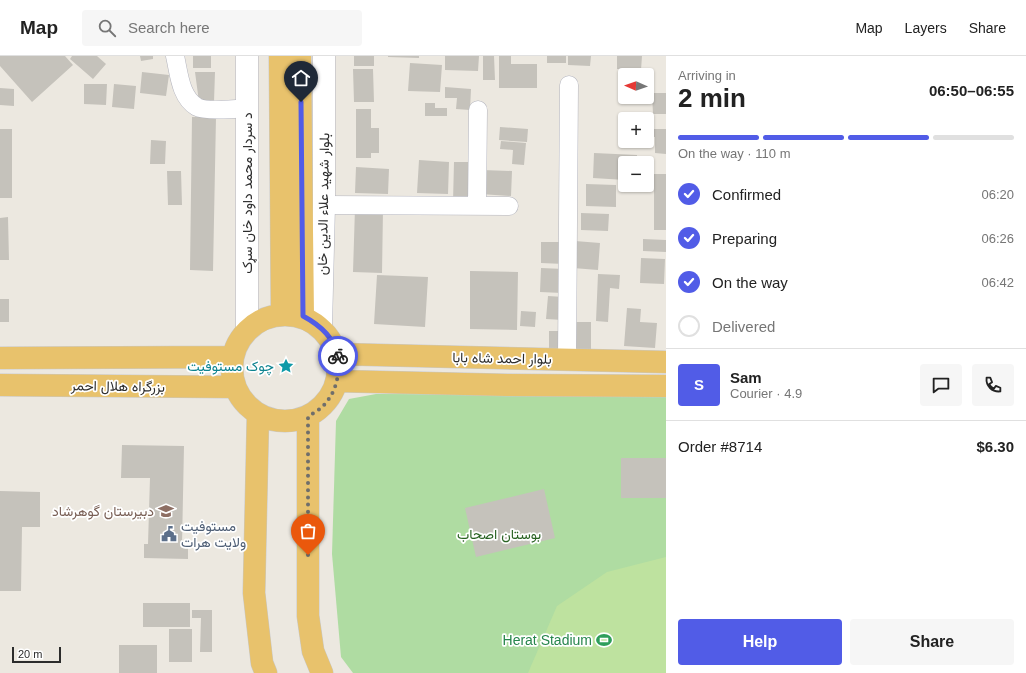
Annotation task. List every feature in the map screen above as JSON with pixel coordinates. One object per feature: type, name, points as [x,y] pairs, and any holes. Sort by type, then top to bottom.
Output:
[{"type":"highway","points":[[280,56],[282,314]]},
{"type":"highway","points":[[300,56],[312,322]]},
{"type":"highway","points":[[292,314],[312,322],[331,339],[337,354],[339,367],[338,381],[331,396],[321,408],[308,417],[292,421],[274,420],[258,414],[244,403],[235,388],[232,373],[233,357],[238,342],[247,330],[260,320],[270,316],[292,314]]},
{"type":"highway","name":"بلوار احمد شاه بابا","points":[[337,354],[666,362]]},
{"type":"highway","name":"بزرگراه هلال احمر","points":[[0,358],[233,357]]},
{"type":"highway","name":"بلوار احمد شاه بابا","points":[[338,381],[508,385],[666,386]]},
{"type":"highway","name":"بزرگراه هلال احمر","points":[[0,385],[235,388]]},
{"type":"highway","points":[[258,414],[254,593],[262,663],[266,673]]},
{"type":"highway","points":[[308,417],[308,616],[313,651],[322,673]]},
{"type":"street","points":[[175,56],[181,82],[187,98],[197,107],[205,109],[247,108]]},
{"type":"street","name":"د سردار محمد داود خان سړک","points":[[247,56],[247,330]]},
{"type":"street","name":"بلوار شهید علاء الدین خان","points":[[312,322],[324,205],[324,56]]},
{"type":"street","points":[[567,360],[569,85]]},
{"type":"street","points":[[477,206],[478,110]]},
{"type":"street","points":[[324,205],[509,206]]},
{"type":"green space","name":"بوستان اصحاب","points":[[376,394],[666,395],[666,673],[353,673],[341,657],[332,554],[336,421],[349,399]]},
{"type":"green space","name":"Herat Stadium","points":[[666,557],[666,673],[528,673],[557,606],[607,572]]},
{"type":"building","points":[[0,56],[65,56],[73,65],[32,102],[0,66]]},
{"type":"building","points":[[72,56],[97,56],[106,64],[93,79],[70,59]]},
{"type":"building","points":[[140,56],[153,56],[153,59],[141,61]]},
{"type":"building","points":[[193,56],[211,56],[211,68],[193,68]]},
{"type":"building","points":[[354,56],[374,56],[374,66],[354,66]]},
{"type":"building","points":[[419,56],[419,58],[388,57]]},
{"type":"building","points":[[445,56],[479,56],[478,71],[445,70]]},
{"type":"building","points":[[483,56],[494,56],[495,80],[483,80]]},
{"type":"building","points":[[499,56],[511,56],[511,64],[537,64],[537,88],[499,88]]},
{"type":"building","points":[[547,56],[566,56],[566,63],[547,63]]},
{"type":"building","points":[[568,56],[591,56],[590,66],[568,65]]},
{"type":"building","points":[[617,56],[642,56],[641,68],[617,69]]},
{"type":"building","points":[[410,63],[442,65],[440,92],[408,91]]},
{"type":"building","points":[[353,69],[373,69],[374,102],[354,102]]},
{"type":"building","points":[[142,72],[169,75],[166,96],[140,93]]},
{"type":"building","points":[[195,72],[215,72],[214,102],[199,102]]},
{"type":"building","points":[[84,84],[107,84],[106,105],[84,104]]},
{"type":"building","points":[[114,84],[136,86],[134,109],[112,107]]},
{"type":"building","points":[[445,87],[471,89],[470,110],[456,109],[457,98],[445,98]]},
{"type":"building","points":[[0,88],[14,89],[14,106],[0,105]]},
{"type":"building","points":[[654,93],[666,93],[666,114],[654,114]]},
{"type":"building","points":[[425,103],[435,103],[435,108],[447,108],[447,116],[425,116]]},
{"type":"building","points":[[356,109],[371,109],[371,128],[379,128],[379,153],[371,153],[371,158],[356,158]]},
{"type":"building","points":[[192,117],[216,117],[213,271],[190,270]]},
{"type":"building","points":[[500,127],[528,129],[527,142],[499,140]]},
{"type":"building","points":[[0,129],[12,129],[12,198],[0,198]]},
{"type":"building","points":[[654,129],[666,129],[666,154],[655,153]]},
{"type":"building","points":[[151,140],[166,141],[165,164],[150,164]]},
{"type":"building","points":[[501,141],[526,143],[524,165],[512,164],[513,150],[500,149]]},
{"type":"building","points":[[594,153],[637,155],[618,156],[618,180],[593,178]]},
{"type":"building","points":[[419,160],[449,162],[448,194],[417,193]]},
{"type":"building","points":[[454,162],[473,162],[473,203],[453,202]]},
{"type":"building","points":[[356,167],[389,169],[388,194],[355,193]]},
{"type":"building","points":[[482,170],[512,171],[511,196],[480,194]]},
{"type":"building","points":[[167,171],[181,171],[182,205],[168,205]]},
{"type":"building","points":[[654,174],[666,174],[666,230],[654,230]]},
{"type":"building","points":[[586,184],[616,185],[616,207],[586,206]]},
{"type":"building","points":[[355,208],[383,209],[382,273],[353,272]]},
{"type":"building","points":[[581,213],[609,214],[608,231],[581,230]]},
{"type":"building","points":[[8,217],[9,260],[0,260],[0,218]]},
{"type":"building","points":[[643,239],[666,240],[666,252],[643,251]]},
{"type":"building","points":[[575,241],[600,243],[598,270],[573,268]]},
{"type":"building","points":[[541,242],[565,242],[564,264],[541,263]]},
{"type":"building","points":[[641,258],[665,259],[664,284],[640,283]]},
{"type":"building","points":[[541,268],[564,269],[562,293],[540,292]]},
{"type":"building","points":[[470,271],[518,272],[517,330],[470,329]]},
{"type":"building","points":[[598,274],[620,275],[619,289],[610,288],[608,322],[596,321]]},
{"type":"building","points":[[377,275],[428,277],[425,327],[374,324]]},
{"type":"building","points":[[548,296],[564,297],[563,320],[546,319]]},
{"type":"building","points":[[0,299],[9,299],[9,322],[0,322]]},
{"type":"building","points":[[627,308],[641,309],[640,322],[657,323],[655,348],[624,346]]},
{"type":"building","points":[[521,311],[536,312],[535,327],[520,326]]},
{"type":"building","points":[[572,322],[591,322],[591,349],[572,349]]},
{"type":"building","points":[[549,331],[562,331],[562,348],[549,348]]},
{"type":"building","name":"دبیرستان گوهرشاد","points":[[122,445],[184,446],[182,545],[188,545],[188,559],[144,558],[144,544],[148,544],[150,478],[121,478]]},
{"type":"building","points":[[621,458],[666,458],[666,498],[621,498]]},
{"type":"building","points":[[544,489],[555,538],[476,557],[465,508]]},
{"type":"building","points":[[0,491],[40,492],[40,527],[22,527],[21,591],[0,591]]},
{"type":"building","points":[[143,603],[190,603],[190,627],[143,627]]},
{"type":"building","points":[[192,610],[212,610],[212,652],[200,652],[201,618],[192,618]]},
{"type":"building","points":[[169,629],[192,629],[192,662],[169,662]]},
{"type":"building","points":[[119,645],[157,645],[157,673],[119,673]]},
{"type":"way so far","points":[[308,555],[308,417],[321,408],[331,396],[338,381],[338,356]]},
{"type":"place","name":"چوک مستوفیت","points":[[286,366]]},
{"type":"place","name":"دبیرستان گوهرشاد","points":[[166,511]]},
{"type":"place","name":"مستوفیت ولایت هرات","points":[[169,534]]},
{"type":"place","name":"Herat Stadium","points":[[604,640]]},
{"type":"route","points":[[301,102],[303,316],[321,327],[331,339],[338,356]]}]
